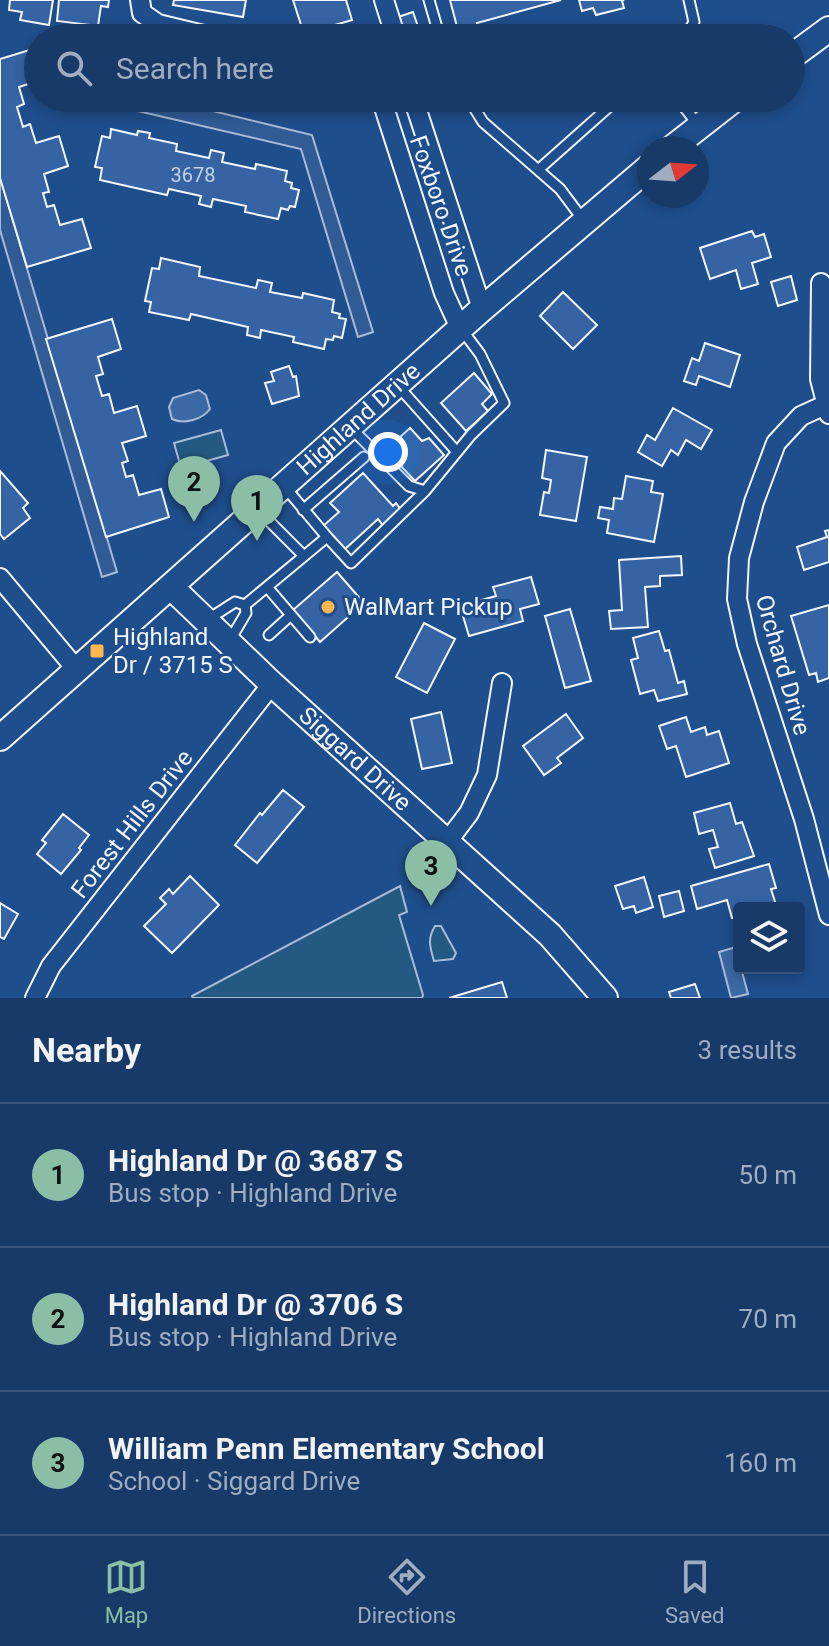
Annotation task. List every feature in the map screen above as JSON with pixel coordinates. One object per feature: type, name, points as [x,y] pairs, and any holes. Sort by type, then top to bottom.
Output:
[{"type":"main road","points":[[805,47],[829,29]]},
{"type":"main road","points":[[687,136],[718,112]]},
{"type":"main road","name":"Highland Drive","points":[[0,738],[460,328],[637,177]]},
{"type":"main road","name":"Siggard Drive","points":[[171,587],[272,684],[550,935],[605,998]]},
{"type":"street","points":[[140,0],[142,13],[158,24]]},
{"type":"street","points":[[384,0],[392,24]]},
{"type":"street","name":"Foxboro Drive","points":[[386,112],[444,293],[460,328]]},
{"type":"street","name":"Foxboro Drive","points":[[418,112],[482,309]]},
{"type":"street","points":[[821,283],[820,379],[827,410]]},
{"type":"street","name":"Orchard Drive","points":[[827,410],[801,416],[776,443],[754,502],[739,558],[737,599],[747,644],[804,819],[829,915]]},
{"type":"street","points":[[0,578],[77,670]]},
{"type":"street","points":[[447,842],[469,813],[487,775],[502,683]]},
{"type":"street","name":"Forest Hills Drive","points":[[35,998],[51,966],[272,684]]},
{"type":"lane","points":[[429,0],[436,24]]},
{"type":"lane","points":[[689,0],[693,24]]},
{"type":"lane","points":[[477,112],[483,122],[560,189],[584,221]]},
{"type":"lane","points":[[538,170],[603,112]]},
{"type":"lane","points":[[688,112],[699,126]]},
{"type":"lane","points":[[284,486],[351,563],[425,491],[504,403],[480,354],[460,328]]},
{"type":"lane","points":[[397,384],[457,452]]},
{"type":"lane","points":[[350,426],[409,486],[425,491]]},
{"type":"lane","points":[[303,510],[364,457]]},
{"type":"lane","points":[[257,509],[304,556]]},
{"type":"lane","points":[[245,605],[327,537]]},
{"type":"lane","points":[[267,587],[310,637]]},
{"type":"lane","points":[[207,620],[235,602],[245,605]]},
{"type":"lane","points":[[230,642],[246,613],[245,605]]},
{"type":"lane","points":[[269,635],[291,615]]},
{"type":"shaded area","points":[[142,112],[217,112],[312,135],[373,332],[358,337],[301,149]]},
{"type":"shaded area","points":[[0,177],[117,572],[102,577],[0,230]]},
{"type":"shaded area","points":[[199,390],[206,395],[210,409],[207,413],[187,421],[172,419],[169,407],[173,398]]},
{"type":"shaded area","points":[[221,430],[228,455],[181,468],[174,443]]},
{"type":"shaded area","points":[[400,886],[407,912],[399,915],[422,998],[193,998],[192,996]]},
{"type":"shaded area","points":[[435,926],[441,926],[456,953],[453,959],[434,961],[430,939]]},
{"type":"shaded area","points":[[733,948],[733,974],[743,974],[748,994],[731,998],[719,952]]},
{"type":"building","points":[[10,0],[53,0],[49,24],[20,20],[22,12],[9,10]]},
{"type":"building","points":[[59,0],[109,0],[108,7],[101,6],[98,24],[57,21]]},
{"type":"building","points":[[174,0],[246,0],[243,17],[173,5]]},
{"type":"building","points":[[293,0],[346,0],[352,20],[338,24],[301,24]]},
{"type":"building","points":[[450,0],[561,0],[477,24],[456,24]]},
{"type":"building","points":[[579,0],[624,0],[624,8],[596,15],[593,8],[582,11]]},
{"type":"building","points":[[413,12],[417,24],[400,24],[398,17]]},
{"type":"building","points":[[24,52],[24,85],[19,87],[24,104],[17,107],[23,127],[30,124],[36,143],[59,136],[68,166],[44,174],[49,192],[43,193],[47,207],[54,205],[60,225],[82,219],[91,248],[27,267],[0,178],[0,59]]},
{"type":"building","points":[[111,129],[137,135],[138,131],[150,133],[149,138],[177,144],[176,151],[209,158],[211,150],[224,153],[222,162],[255,169],[256,164],[287,171],[285,181],[292,183],[291,188],[299,190],[295,207],[290,206],[288,210],[281,208],[278,219],[245,212],[246,206],[213,199],[211,207],[199,204],[201,196],[169,189],[167,195],[100,180],[102,168],[95,167],[102,136],[110,138]]},
{"type":"building","points":[[752,231],[755,237],[764,234],[771,257],[752,263],[758,284],[741,289],[736,270],[710,279],[700,248]]},
{"type":"building","points":[[161,258],[200,267],[199,276],[256,288],[258,280],[272,283],[270,292],[302,298],[303,293],[334,300],[332,312],[346,319],[342,338],[334,336],[333,340],[326,339],[324,349],[293,342],[294,337],[261,330],[260,338],[247,335],[248,327],[191,314],[189,320],[149,312],[151,302],[145,301],[152,268],[159,269]]},
{"type":"building","points":[[791,276],[797,300],[778,306],[771,282]]},
{"type":"building","points":[[563,292],[597,325],[573,349],[540,316]]},
{"type":"building","points":[[112,319],[121,349],[98,357],[103,374],[96,376],[102,396],[109,394],[114,413],[137,406],[146,436],[122,443],[128,461],[122,463],[126,477],[133,475],[139,495],[161,489],[169,517],[106,537],[46,339]]},
{"type":"building","points":[[705,343],[740,355],[730,387],[699,376],[696,385],[684,381],[692,358],[699,361]]},
{"type":"building","points":[[289,366],[293,377],[296,376],[299,396],[272,404],[265,383],[274,381],[271,372]]},
{"type":"building","points":[[474,373],[492,394],[482,404],[488,411],[466,431],[441,403]]},
{"type":"building","points":[[673,408],[712,430],[701,449],[686,440],[678,455],[671,450],[662,466],[638,452],[647,435],[655,440]]},
{"type":"building","points":[[410,428],[422,441],[429,438],[444,455],[415,481],[386,450]]},
{"type":"building","points":[[546,450],[587,457],[576,521],[540,515],[544,492],[549,493],[551,480],[542,478]]},
{"type":"building","points":[[0,471],[28,503],[23,508],[30,518],[4,539],[0,534]]},
{"type":"building","points":[[363,473],[393,506],[396,503],[402,511],[384,527],[378,519],[344,550],[323,526],[339,512],[330,503]]},
{"type":"building","points":[[626,476],[653,481],[651,492],[663,494],[654,542],[607,533],[609,520],[598,518],[600,507],[613,509],[614,498],[622,499]]},
{"type":"building","points":[[829,530],[829,562],[804,570],[797,547],[827,537],[825,531]]},
{"type":"building","points":[[681,556],[682,575],[660,576],[660,586],[645,587],[648,627],[611,629],[609,611],[622,610],[619,560]]},
{"type":"building","name":"WalMart Pickup","points":[[337,572],[364,603],[320,642],[293,610]]},
{"type":"building","points":[[531,577],[539,604],[520,609],[523,621],[469,636],[460,606],[496,596],[493,587]]},
{"type":"building","points":[[829,605],[829,678],[818,682],[816,673],[809,675],[791,616]]},
{"type":"building","points":[[570,609],[591,681],[565,688],[545,616]]},
{"type":"building","points":[[424,623],[455,639],[427,693],[396,677]]},
{"type":"building","points":[[659,631],[665,651],[669,650],[678,683],[684,681],[687,694],[658,701],[654,690],[640,694],[631,660],[638,658],[633,638]]},
{"type":"building","points":[[441,712],[452,763],[422,769],[411,719]]},
{"type":"building","points":[[566,714],[583,738],[557,758],[561,763],[544,775],[523,746]]},
{"type":"building","points":[[686,717],[691,732],[705,727],[707,735],[719,731],[729,763],[686,777],[676,746],[667,749],[659,726]]},
{"type":"building","points":[[283,790],[304,807],[257,863],[235,845]]},
{"type":"building","points":[[730,803],[736,824],[742,822],[754,856],[715,868],[709,849],[718,847],[713,830],[699,834],[694,813]]},
{"type":"building","points":[[63,814],[89,835],[61,874],[37,854],[46,843],[42,840]]},
{"type":"building","points":[[769,864],[776,888],[771,889],[775,902],[733,902],[732,918],[727,900],[697,909],[691,886]]},
{"type":"building","points":[[190,876],[219,905],[172,953],[144,926],[166,904],[160,898],[169,889],[173,894]]},
{"type":"building","points":[[644,877],[653,907],[636,913],[634,906],[623,909],[615,886]]},
{"type":"building","points":[[679,891],[684,911],[664,917],[659,896]]},
{"type":"building","points":[[0,903],[18,914],[4,939],[0,937]]},
{"type":"building","points":[[502,982],[507,998],[449,998]]},
{"type":"building","points":[[695,984],[700,998],[671,998],[669,992]]},
{"type":"place","name":"Highland Dr @ 3706 S","points":[[194,522]]},
{"type":"place","name":"Highland Dr @ 3687 S","points":[[257,541]]},
{"type":"place","name":"WalMart Pickup","points":[[328,607]]},
{"type":"place","name":"Highland Dr / 3715 S","points":[[97,651]]},
{"type":"place","name":"William Penn Elementary School","points":[[431,906]]}]
